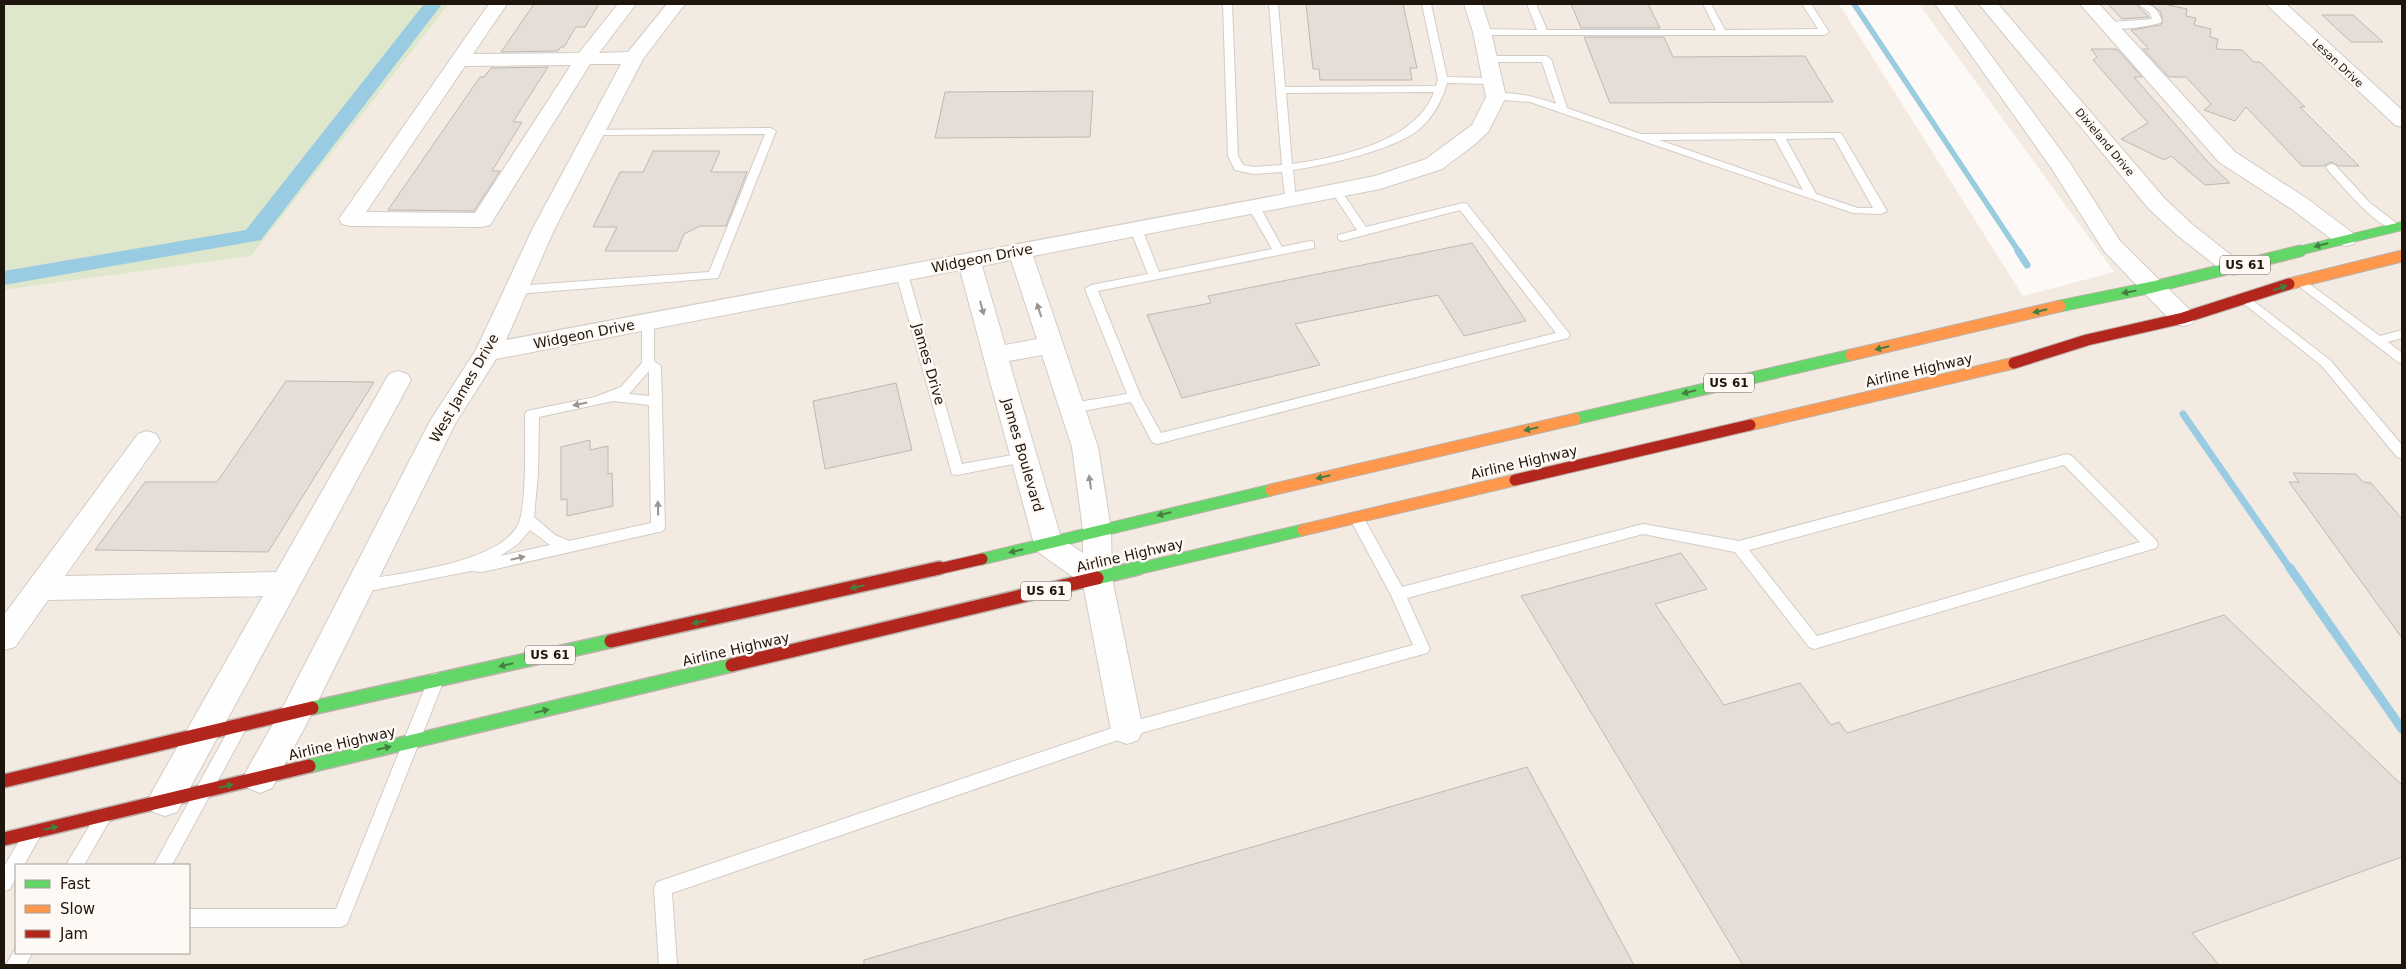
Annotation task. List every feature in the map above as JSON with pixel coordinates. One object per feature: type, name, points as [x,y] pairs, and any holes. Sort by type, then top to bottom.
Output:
[{"type":"highway","name":"US 61","points":[[4,782],[297,711],[1048,544],[1097,530],[2088,300],[2153,288],[2398,226]]},
{"type":"highway","name":"US 61","points":[[2183,318],[2247,300],[2300,281],[2402,256]]},
{"type":"highway","name":"Airline Highway","points":[[4,839],[1097,578],[2000,367],[2087,340],[2183,318]]},
{"type":"street","points":[[498,4],[350,219],[482,220],[584,59],[627,4]]},
{"type":"street","name":"West James Drive","points":[[260,778],[297,711],[443,421],[488,352],[543,230],[634,58],[676,4]]},
{"type":"street","points":[[1473,4],[1482,32],[1494,89]]},
{"type":"street","points":[[1944,4],[2062,168],[2112,246],[2183,318]]},
{"type":"street","name":"Dixieland Drive","points":[[1988,4],[2157,204],[2233,268]]},
{"type":"street","points":[[2089,4],[2227,157],[2301,205],[2346,239]]},
{"type":"street","name":"Lesan Drive","points":[[2275,4],[2402,121]]},
{"type":"street","points":[[459,60],[634,58]]},
{"type":"street","name":"Widgeon Drive","points":[[488,352],[1380,182],[1434,164],[1468,141],[1481,128],[1494,89]]},
{"type":"street","points":[[1020,251],[1085,447],[1097,530],[1097,578],[1127,730]]},
{"type":"street","name":"James Boulevard","points":[[969,261],[1048,544]]},
{"type":"street","points":[[995,355],[1051,346]]},
{"type":"street","points":[[165,801],[398,380]]},
{"type":"street","points":[[4,638],[147,441]]},
{"type":"street","points":[[1048,544],[1097,578]]},
{"type":"street","points":[[39,588],[285,584]]},
{"type":"lane","points":[[1227,4],[1233,156],[1239,168],[1248,172],[1287,168],[1362,150],[1406,134],[1431,112],[1442,84],[1426,4]]},
{"type":"lane","points":[[1273,4],[1290,200]]},
{"type":"lane","points":[[1532,4],[1543,32]]},
{"type":"lane","points":[[1707,4],[1722,32]]},
{"type":"lane","points":[[1482,32],[1824,32],[1806,4]]},
{"type":"lane","points":[[2109,25],[2135,25],[2157,20],[2153,10],[2142,4]]},
{"type":"lane","points":[[1488,59],[1546,59],[1563,111]]},
{"type":"lane","points":[[1280,90],[1442,84],[1494,89],[1531,99],[1563,111],[1812,197],[1857,211],[1882,211],[1837,135],[1639,137]]},
{"type":"lane","points":[[516,290],[714,276],[771,131],[595,132]]},
{"type":"lane","points":[[1779,136],[1812,197]]},
{"type":"lane","points":[[2330,167],[2366,205],[2398,226]]},
{"type":"lane","points":[[1336,191],[1364,232]]},
{"type":"lane","points":[[1310,245],[1091,289],[1135,397],[1156,439],[1564,334],[1463,206],[1342,238]]},
{"type":"lane","points":[[1254,207],[1279,251]]},
{"type":"lane","points":[[1136,229],[1155,276]]},
{"type":"lane","name":"James Drive","points":[[902,274],[957,470],[1023,458]]},
{"type":"lane","points":[[2300,281],[2402,359]]},
{"type":"lane","points":[[2247,300],[2326,363],[2402,454]]},
{"type":"lane","points":[[648,322],[648,364]]},
{"type":"lane","points":[[2378,341],[2402,334]]},
{"type":"lane","points":[[471,565],[494,553],[518,536],[528,520],[532,414],[611,397],[628,389],[642,369],[648,364]]},
{"type":"lane","points":[[359,587],[471,565],[482,566],[658,527],[656,366],[648,364]]},
{"type":"lane","points":[[611,397],[656,401]]},
{"type":"lane","points":[[1072,408],[1135,397]]},
{"type":"lane","points":[[1398,594],[1642,529],[1739,547],[2067,460],[2151,544],[1814,643],[1739,547]]},
{"type":"lane","points":[[668,965],[663,888],[1127,730],[1422,649],[1398,594],[1356,517]]},
{"type":"lane","points":[[528,520],[550,539],[570,547]]},
{"type":"lane","points":[[190,918],[341,918],[436,680]]},
{"type":"lane","points":[[164,864],[241,725]]},
{"type":"lane","points":[[76,864],[105,815]]},
{"type":"lane","points":[[4,883],[33,832]]},
{"type":"lane","points":[[15,965],[22,954]]},
{"type":"shaded area","points":[[449,4],[1839,4],[2023,296],[2114,272],[1919,4],[2402,4],[2402,965],[4,965],[4,290],[251,256]]},
{"type":"green space","points":[[4,4],[449,4],[251,256],[4,290]]},
{"type":"building","points":[[534,4],[599,4],[585,27],[576,27],[564,47],[561,47],[558,51],[501,52]]},
{"type":"building","points":[[1306,4],[1403,4],[1417,68],[1410,68],[1412,80],[1320,80],[1319,69],[1313,69]]},
{"type":"building","points":[[1571,4],[1648,4],[1660,28],[1581,28]]},
{"type":"building","points":[[2108,4],[2136,4],[2149,17],[2122,19]]},
{"type":"building","points":[[2150,4],[2164,4],[2187,9],[2186,16],[2196,18],[2194,25],[2211,29],[2210,37],[2218,39],[2216,49],[2242,50],[2254,62],[2260,62],[2305,107],[2300,107],[2359,166],[2339,166],[2331,162],[2324,166],[2302,166],[2246,107],[2235,121],[2204,110],[2211,104],[2186,77],[2169,77],[2143,49],[2149,49],[2131,30],[2160,25],[2163,22],[2160,11]]},
{"type":"building","points":[[2322,15],[2353,15],[2383,42],[2351,42]]},
{"type":"building","points":[[1584,37],[1664,37],[1673,57],[1805,56],[1833,102],[1610,103]]},
{"type":"building","points":[[2091,49],[2117,49],[2142,77],[2134,77],[2208,162],[2230,183],[2205,185],[2171,156],[2164,160],[2121,139],[2148,123],[2093,60],[2097,57]]},
{"type":"building","points":[[548,67],[513,122],[522,122],[492,171],[500,171],[474,211],[388,210],[480,77],[484,77],[491,68]]},
{"type":"building","points":[[1093,91],[1090,137],[935,138],[945,92]]},
{"type":"building","points":[[653,151],[720,151],[711,172],[747,172],[726,226],[700,226],[684,234],[677,251],[605,251],[617,227],[593,227],[620,172],[643,172]]},
{"type":"building","points":[[1472,243],[1526,321],[1464,336],[1438,295],[1295,324],[1320,365],[1182,398],[1147,315],[1211,303],[1208,296]]},
{"type":"building","points":[[286,381],[374,382],[268,552],[95,550],[145,482],[217,482]]},
{"type":"building","points":[[896,383],[912,450],[825,469],[813,401]]},
{"type":"building","points":[[590,440],[590,450],[608,446],[608,474],[612,473],[613,506],[567,516],[567,499],[561,500],[561,447]]},
{"type":"building","points":[[2293,473],[2356,474],[2363,482],[2371,483],[2402,519],[2402,638],[2289,482],[2299,482]]},
{"type":"building","points":[[1681,553],[1707,589],[1655,604],[1724,705],[1800,683],[1831,725],[1839,722],[1847,733],[2224,615],[2402,785],[2402,857],[2192,933],[2219,965],[1743,965],[1521,596]]},
{"type":"building","points":[[1527,767],[1634,965],[864,965],[864,960]]},
{"type":"waterway","points":[[4,278],[253,235],[433,4]]},
{"type":"waterway","points":[[1854,4],[2019,252]]},
{"type":"waterway","points":[[2018,251],[2027,265]]},
{"type":"waterway","points":[[2183,414],[2291,570]]},
{"type":"waterway","points":[[2290,568],[2402,729]]},
{"type":"traffic: fast","points":[[2060,306],[2153,287],[2402,226]]},
{"type":"traffic: fast","points":[[1575,419],[1851,355]]},
{"type":"traffic: fast","points":[[982,559],[1271,490]]},
{"type":"traffic: fast","points":[[1097,578],[1303,530]]},
{"type":"traffic: fast","points":[[312,708],[611,641]]},
{"type":"traffic: fast","points":[[309,766],[732,665]]},
{"type":"traffic: slow","points":[[2289,284],[2402,256]]},
{"type":"traffic: slow","points":[[1851,355],[2060,306]]},
{"type":"traffic: slow","points":[[1750,425],[2014,363]]},
{"type":"traffic: slow","points":[[1271,490],[1575,419]]},
{"type":"traffic: slow","points":[[1303,530],[1515,480]]},
{"type":"traffic: jam","points":[[2014,363],[2087,340],[2183,318],[2289,284]]},
{"type":"traffic: jam","points":[[1515,480],[1750,425]]},
{"type":"traffic: jam","points":[[611,641],[982,559]]},
{"type":"traffic: jam","points":[[732,665],[1097,578]]},
{"type":"traffic: jam","points":[[4,781],[312,708]]},
{"type":"traffic: jam","points":[[4,839],[309,766]]}]
